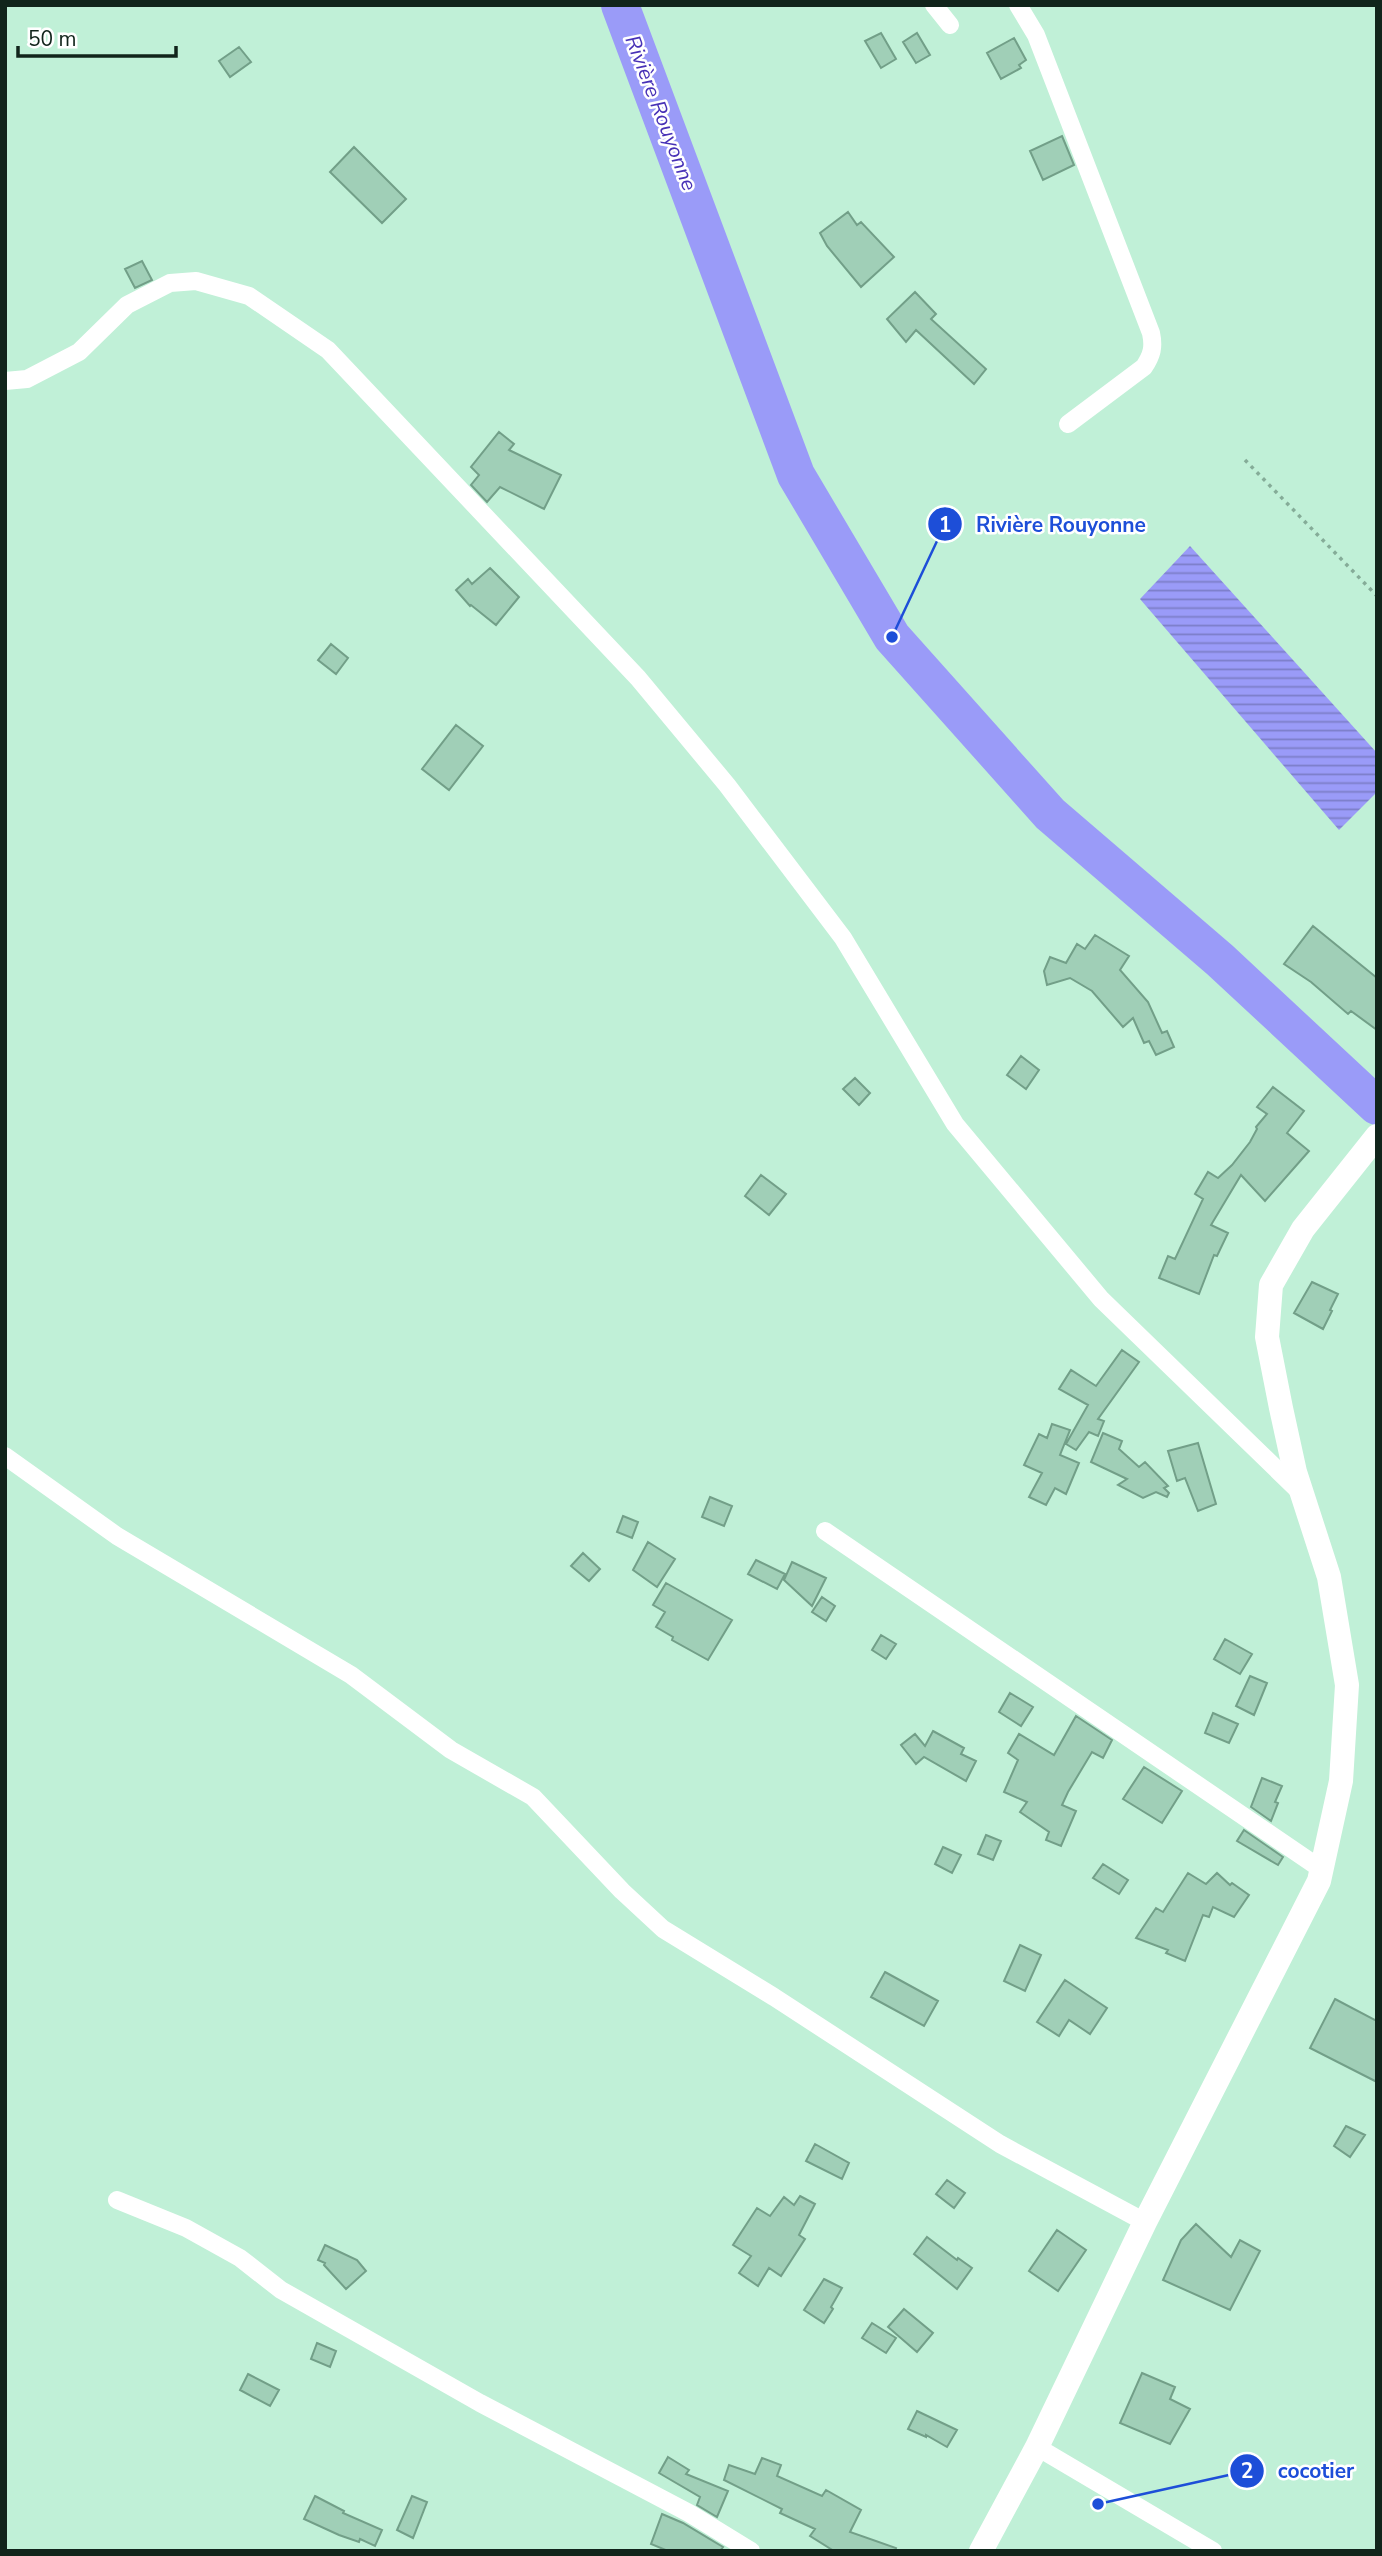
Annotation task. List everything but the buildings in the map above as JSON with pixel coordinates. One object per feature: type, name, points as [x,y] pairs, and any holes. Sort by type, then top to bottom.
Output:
[{"type":"main road","points":[[981,2551],[1037,2447],[1145,2222],[1319,1881],[1341,1781],[1347,1685],[1329,1577],[1302,1494],[1280,1408],[1267,1337],[1271,1285],[1303,1229],[1377,1136]]},
{"type":"street","points":[[934,5],[950,25]]},
{"type":"street","points":[[1018,5],[1036,35],[1154,344],[1144,367],[1068,424]]},
{"type":"street","points":[[5,381],[27,379],[79,352],[127,305],[170,284],[196,281],[249,296],[328,350],[638,678],[727,785],[843,938],[955,1124],[1101,1299],[1302,1494]]},
{"type":"street","points":[[5,1456],[117,1536],[351,1675],[451,1750],[533,1797],[622,1891],[663,1928],[1000,2144],[1145,2222]]},
{"type":"street","points":[[825,1531],[1321,1869]]},
{"type":"street","points":[[117,2200],[186,2228],[240,2258],[281,2290],[480,2403],[689,2513],[751,2551]]},
{"type":"street","points":[[1037,2447],[1213,2551]]},
{"type":"path","points":[[1245,460],[1377,596]]},
{"type":"water","points":[[1190,546],[1377,753],[1377,792],[1339,830],[1140,599]]},
{"type":"waterway","name":"Rivière Rouyonne","points":[[620,5],[796,475],[892,637],[1050,814],[1220,960],[1377,1106]]},
{"type":"place","name":"Rivière Rouyonne","points":[[892,637]]},
{"type":"place","name":"cocotier","points":[[1098,2504]]}]
